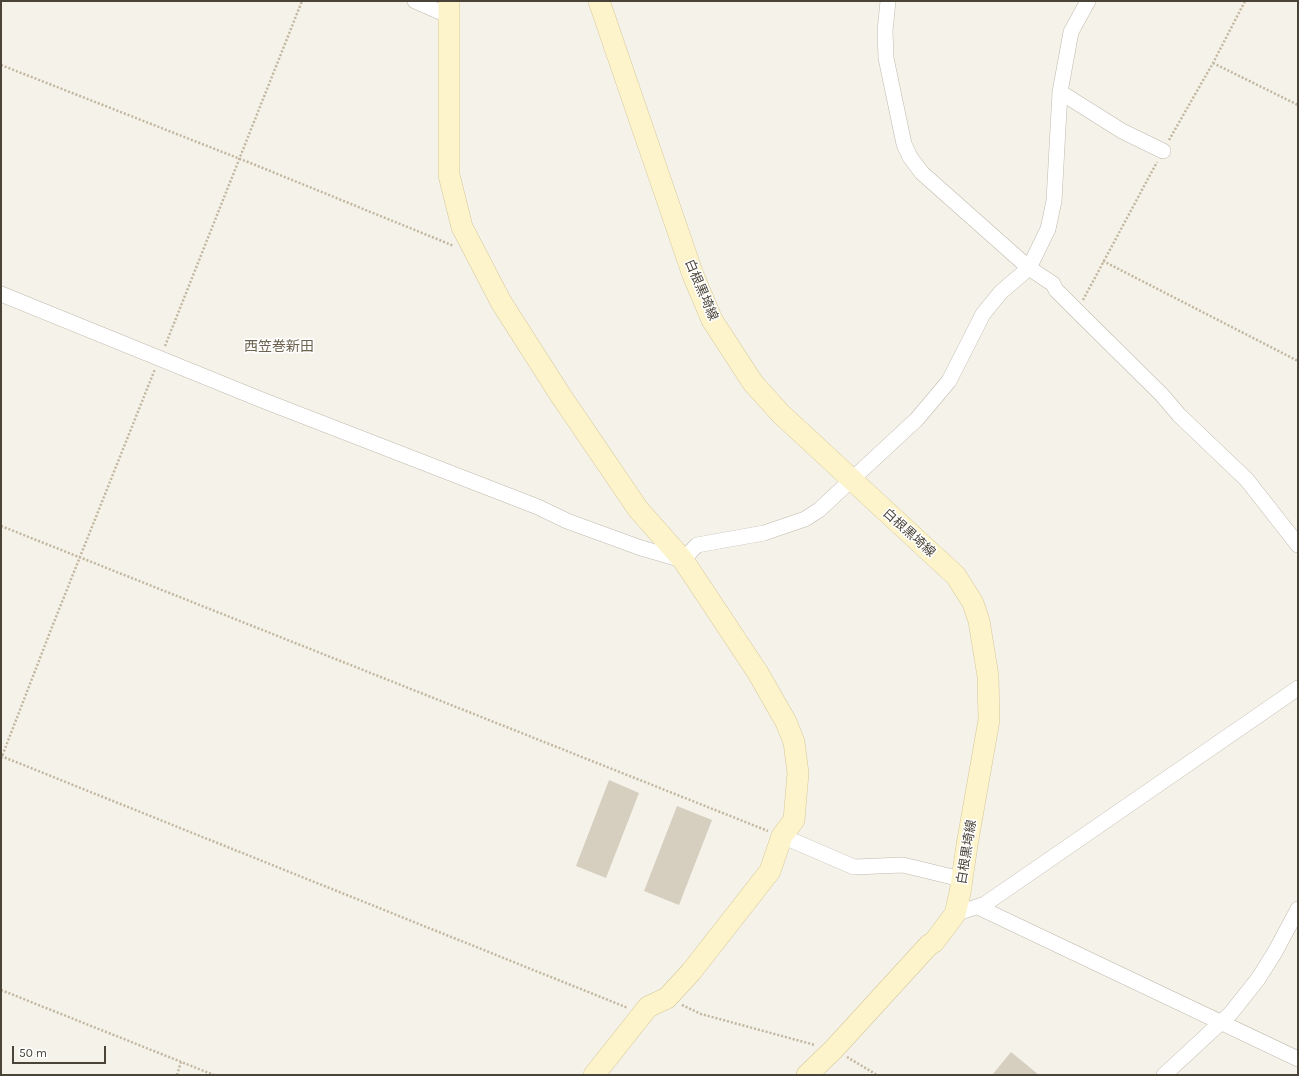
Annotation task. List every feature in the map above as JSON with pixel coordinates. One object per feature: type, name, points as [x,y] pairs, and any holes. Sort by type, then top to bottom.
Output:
[{"type":"main road","name":"白根黒埼線","points":[[599,1],[693,276],[712,320],[753,383],[781,414],[956,576],[973,603],[979,621],[988,676],[989,720],[955,914],[934,942],[928,945],[833,1050],[807,1075]]},
{"type":"main road","points":[[449,8],[449,175],[462,227],[501,302],[638,509],[682,560],[758,673],[786,722],[794,742],[798,773],[794,820],[782,836],[770,871],[691,972],[667,998],[648,1007],[594,1075]]},
{"type":"street","points":[[415,1],[449,8]]},
{"type":"street","points":[[888,1],[885,31],[886,58],[904,144],[910,157],[922,173],[1029,268],[1053,284],[1056,290],[1247,480],[1298,545]]},
{"type":"street","points":[[1,294],[160,357],[262,400],[538,507],[568,521],[641,548],[682,560],[697,546],[764,532],[805,519],[819,510],[917,419],[949,381],[983,314],[1001,292],[1029,268],[1048,229],[1054,201],[1060,92],[1071,32],[1088,1]]},
{"type":"street","points":[[1060,92],[1122,130],[1163,151]]},
{"type":"street","points":[[955,914],[985,904],[1298,688]]},
{"type":"street","points":[[782,836],[854,867],[903,865],[961,879]]},
{"type":"street","points":[[978,907],[1298,1058]]},
{"type":"street","points":[[1164,1075],[1231,1013],[1258,979],[1298,910]]},
{"type":"path","points":[[302,1],[1,757],[643,1014]]},
{"type":"path","points":[[1077,311],[1163,151],[1213,63],[1245,1]]},
{"type":"path","points":[[1213,63],[1298,106]]},
{"type":"path","points":[[1,65],[239,158],[476,255]]},
{"type":"path","points":[[1103,261],[1298,361]]},
{"type":"path","points":[[1,526],[782,836]]},
{"type":"path","points":[[1,990],[214,1075]]},
{"type":"path","points":[[667,998],[701,1014],[833,1050],[876,1075]]},
{"type":"path","points":[[177,1075],[181,1062]]},
{"type":"building","points":[[609,780],[639,793],[606,878],[576,866]]},
{"type":"building","points":[[677,806],[712,820],[679,905],[644,891]]},
{"type":"building","points":[[1011,1052],[1039,1075],[992,1075]]},
{"type":"district","name":"西笠巻新田","points":[[279,347]]}]
